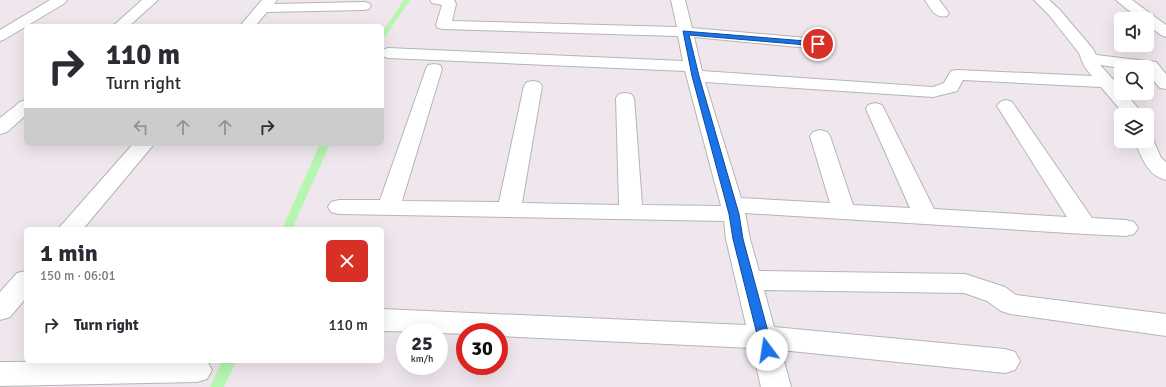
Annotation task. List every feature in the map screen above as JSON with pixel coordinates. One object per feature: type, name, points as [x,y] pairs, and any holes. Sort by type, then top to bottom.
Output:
[{"type":"street","points":[[0,36],[60,0]]},
{"type":"street","points":[[122,24],[151,0]]},
{"type":"street","points":[[437,0],[445,0],[449,4],[443,24],[686,32],[818,44]]},
{"type":"street","points":[[678,0],[694,71],[733,210],[738,239],[776,387]]},
{"type":"street","points":[[932,0],[942,13]]},
{"type":"street","points":[[1041,0],[1054,12],[1087,52],[1092,66],[1129,108]]},
{"type":"street","points":[[1123,0],[1166,32]]},
{"type":"street","points":[[249,24],[266,4],[364,6]]},
{"type":"street","points":[[388,53],[694,71],[933,92],[952,87],[957,75],[1106,82]]},
{"type":"street","points":[[1090,59],[1150,66],[1166,84]]},
{"type":"street","points":[[389,208],[434,68]]},
{"type":"street","points":[[509,210],[533,86]]},
{"type":"street","points":[[625,98],[631,212]]},
{"type":"street","points":[[1006,106],[1085,226]]},
{"type":"street","points":[[0,128],[24,108]]},
{"type":"street","points":[[875,109],[926,216]]},
{"type":"street","points":[[820,136],[844,212]]},
{"type":"street","points":[[72,227],[142,146]]},
{"type":"street","points":[[1148,148],[1152,160],[1166,174]]},
{"type":"street","points":[[339,207],[631,212],[733,210],[844,212],[1126,228]]},
{"type":"street","points":[[749,280],[965,284],[996,294],[1010,304],[1166,325]]},
{"type":"street","points":[[0,310],[24,282]]},
{"type":"street","points":[[384,320],[763,337],[1005,361]]},
{"type":"street","points":[[0,374],[197,370]]},
{"type":"waterway","points":[[384,34],[407,0]]},
{"type":"waterway","points":[[288,227],[324,146]]},
{"type":"waterway","points":[[217,387],[228,363]]},
{"type":"route","points":[[767,350],[738,239],[734,214],[695,76],[686,32],[818,44]]}]
